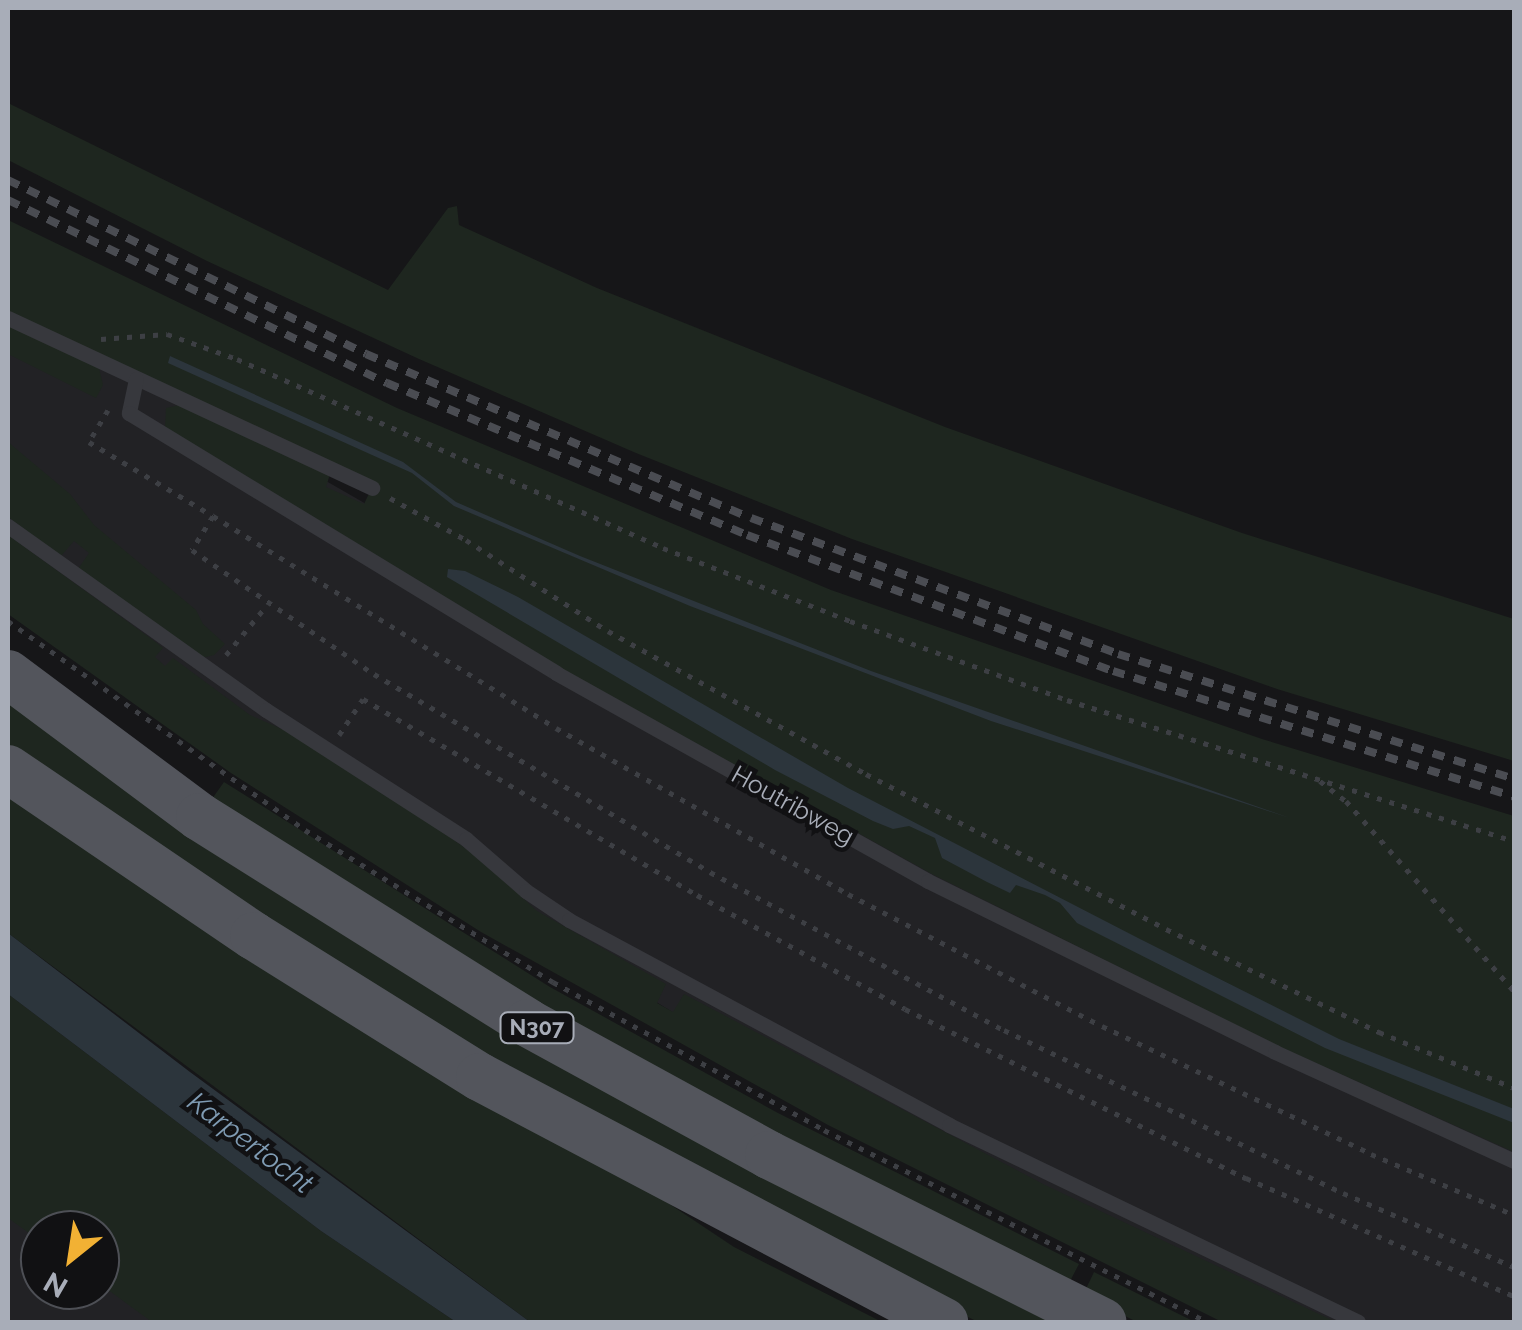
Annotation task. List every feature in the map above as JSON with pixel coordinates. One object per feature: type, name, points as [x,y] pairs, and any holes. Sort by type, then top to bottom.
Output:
[{"type":"main road","name":"N307","points":[[8,674],[200,817],[513,1014],[724,1131],[1102,1322]]},
{"type":"main road","name":"N307","points":[[8,769],[254,936],[480,1077],[944,1322]]},
{"type":"lane","points":[[8,318],[372,488]]},
{"type":"lane","points":[[130,413],[136,379]]},
{"type":"lane","name":"Houtribweg","points":[[130,413],[556,672],[928,881],[1274,1052],[1514,1162]]},
{"type":"lane","points":[[8,526],[210,672],[466,839],[543,904],[614,946],[1050,1177],[1358,1322]]},
{"type":"path","points":[[65,347],[167,334],[237,359],[663,548],[833,615],[1067,700],[1514,841]]},
{"type":"path","points":[[130,413],[113,402],[90,442],[556,728],[848,894],[1119,1034],[1372,1154],[1514,1215]]},
{"type":"path","points":[[372,488],[466,540],[608,631],[848,765],[1166,929],[1379,1032],[1514,1088]]},
{"type":"path","points":[[213,516],[192,550],[374,674],[575,794],[849,948],[1173,1114],[1514,1267]]},
{"type":"path","points":[[210,672],[268,604]]},
{"type":"path","points":[[8,621],[306,830],[538,973],[824,1130],[1208,1322]]},
{"type":"path","points":[[328,752],[362,699],[607,844],[904,1009],[1246,1178],[1514,1296]]},
{"type":"path","points":[[1314,777],[1346,801],[1514,991]]},
{"type":"shaded area","points":[[8,103],[388,290],[448,208],[457,206],[459,225],[597,288],[945,427],[1242,533],[1514,619],[1514,761],[1277,689],[852,539],[636,453],[419,359],[207,261],[8,160]]},
{"type":"shaded area","points":[[8,220],[397,408],[831,590],[1262,739],[1514,816],[1514,1152],[1278,1046],[932,874],[560,668],[165,428],[166,408],[180,405],[330,474],[326,487],[364,504],[374,483],[8,311]]},
{"type":"shaded area","points":[[8,298],[1331,1059],[1514,1122],[1514,1322],[1287,1322],[674,1013],[251,752],[8,571]]},
{"type":"shaded area","points":[[8,325],[99,368],[103,385],[96,398],[8,354]]},
{"type":"shaded area","points":[[8,442],[70,494],[94,525],[196,610],[203,624],[225,644],[214,655],[202,658],[78,569],[89,553],[74,541],[61,556],[8,517]]},
{"type":"shaded area","points":[[8,535],[163,648],[155,657],[165,666],[173,658],[250,715],[284,730],[423,818],[479,858],[537,911],[666,984],[657,1003],[673,1012],[684,994],[1045,1185],[1336,1322],[1222,1322],[828,1125],[481,932],[231,773],[8,614]]},
{"type":"shaded area","points":[[8,694],[1050,1322],[978,1322],[752,1208],[495,1067],[8,751]]},
{"type":"shaded area","points":[[224,782],[550,987],[778,1113],[1079,1264],[1067,1287],[687,1093],[209,803]]},
{"type":"shaded area","points":[[8,792],[602,1159],[734,1247],[882,1322],[530,1322],[8,933]]},
{"type":"shaded area","points":[[8,994],[321,1231],[456,1322],[152,1322],[120,1299],[120,1210],[20,1210],[20,1227],[8,1218]]},
{"type":"shaded area","points":[[8,1130],[117,1210],[20,1210],[20,1310],[120,1310],[120,1212],[270,1322],[8,1322]]},
{"type":"shaded area","points":[[1094,1272],[1195,1322],[1137,1322],[1083,1295]]},
{"type":"water","points":[[170,356],[403,462],[456,502],[580,556],[871,671],[1290,818],[991,721],[690,606],[454,506],[412,473],[168,363]]},
{"type":"water","points":[[448,569],[465,571],[518,597],[848,788],[1138,938],[1339,1039],[1514,1109],[1514,1123],[1325,1048],[1077,923],[1060,903],[1045,895],[1016,885],[1010,893],[987,882],[942,858],[935,838],[909,826],[893,829],[873,821],[775,770],[447,577]]},
{"type":"water","name":"Karpertocht","points":[[8,933],[530,1322],[456,1322],[321,1231],[8,994]]},
{"type":"railway","points":[[8,180],[366,354],[751,518],[1118,654],[1514,779]]},
{"type":"railway","points":[[8,200],[387,383],[747,535],[1113,671],[1514,797]]}]
